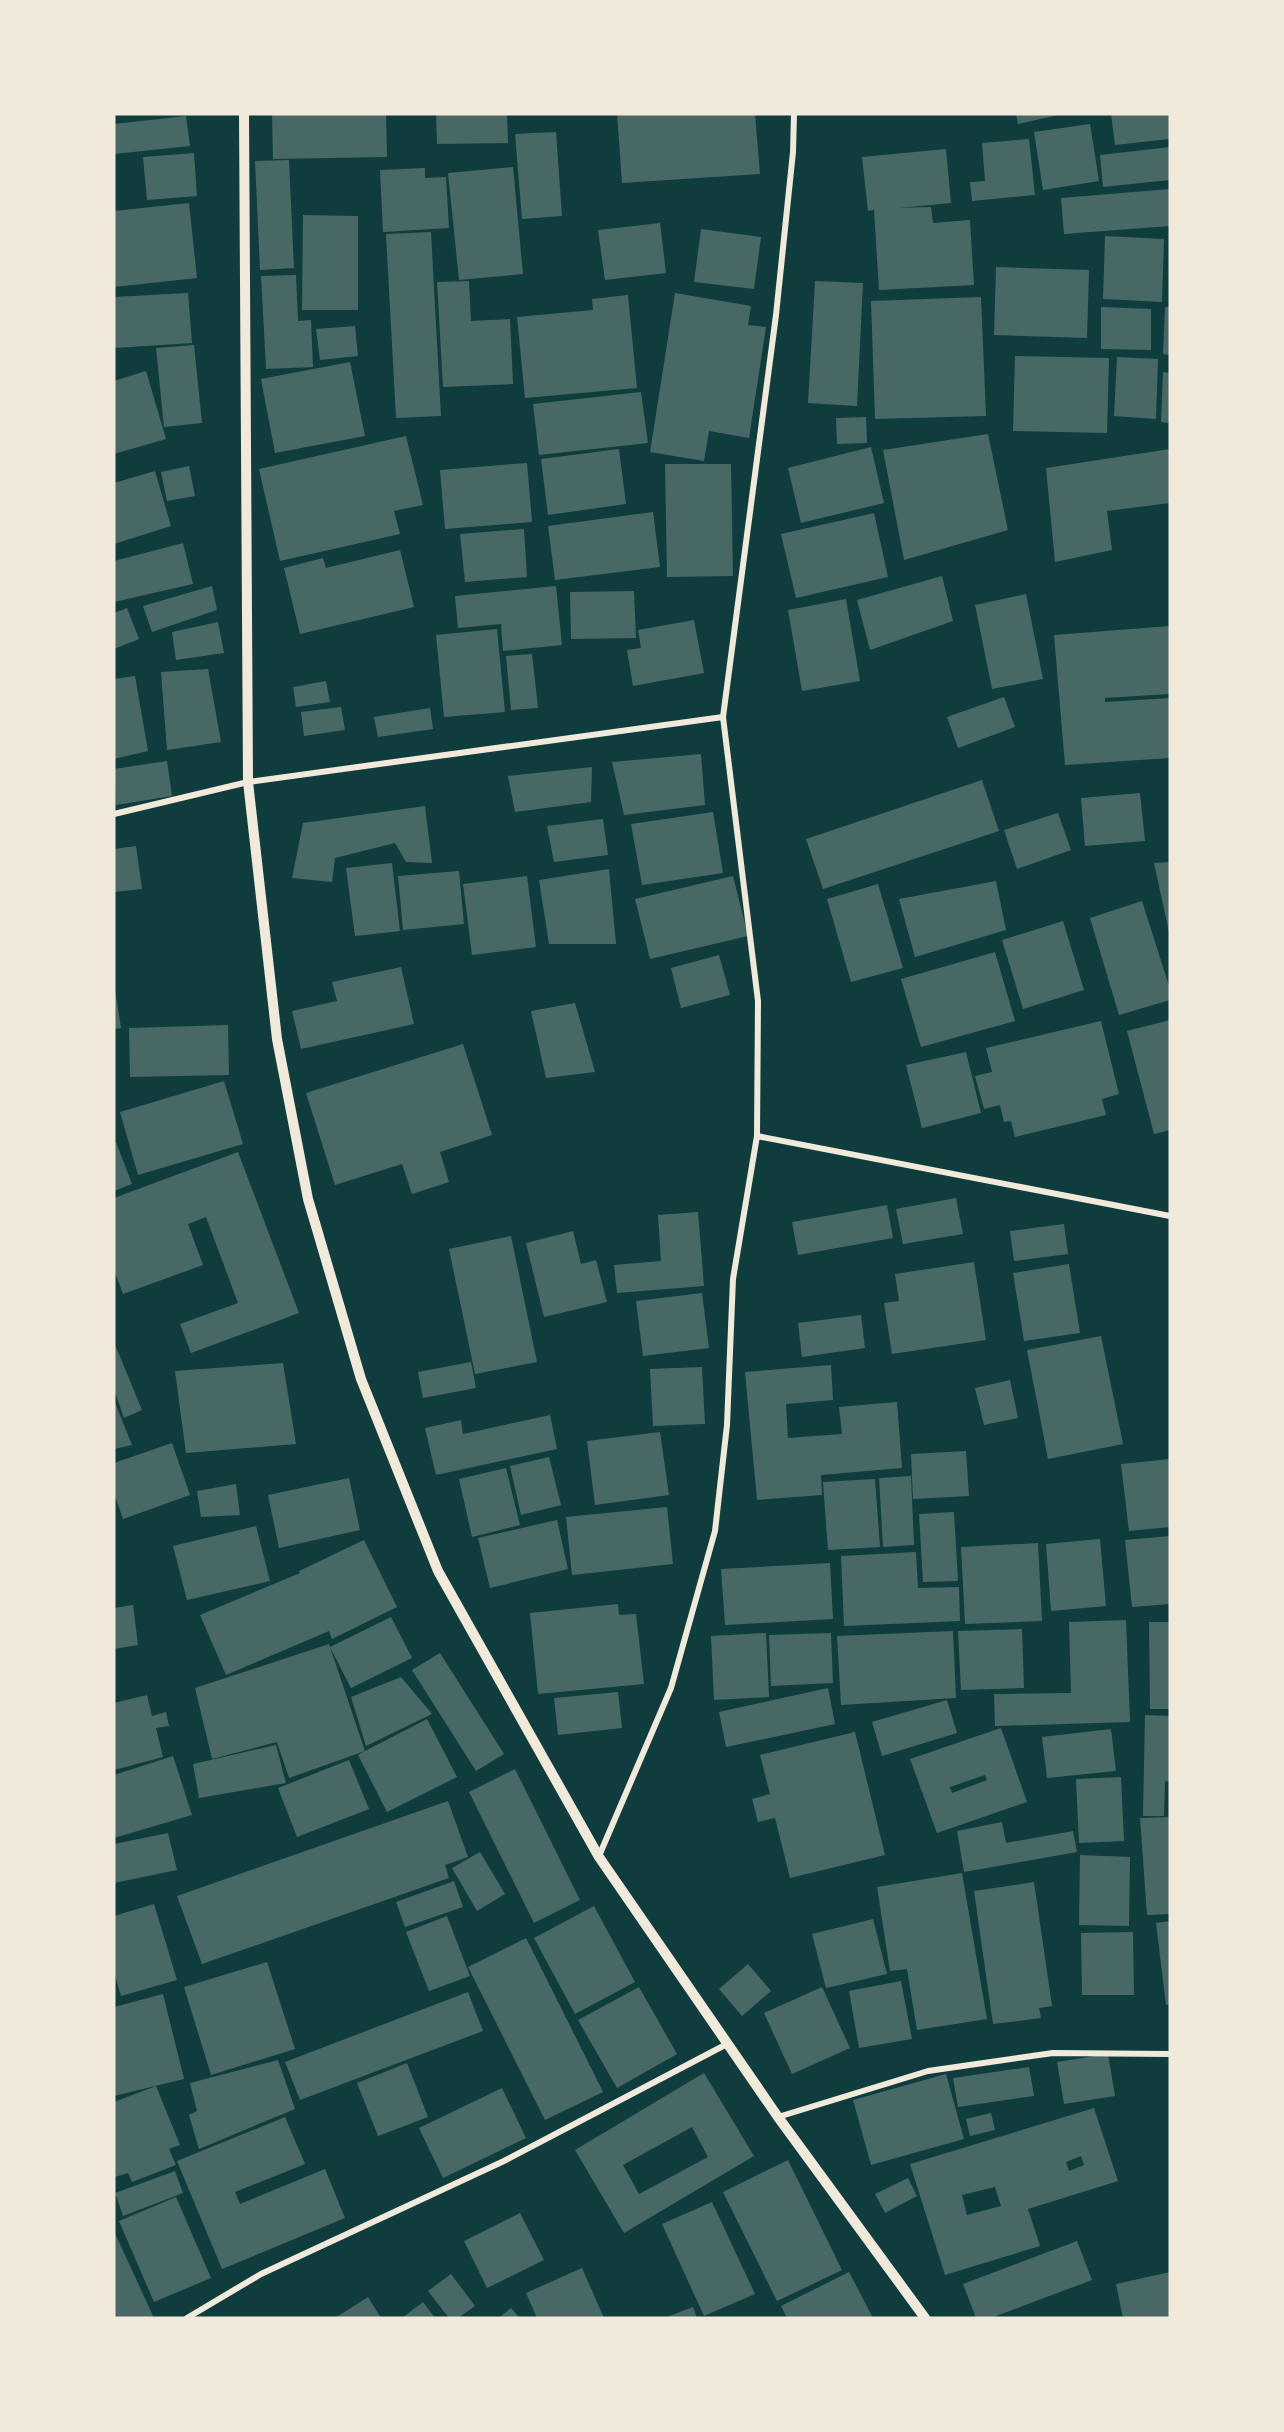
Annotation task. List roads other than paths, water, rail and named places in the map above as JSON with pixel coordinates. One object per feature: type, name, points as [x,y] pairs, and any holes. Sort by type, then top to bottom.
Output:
[{"type":"street","points":[[244,114],[248,782],[279,1051],[308,1199],[362,1379],[438,1571],[599,1857],[778,2117],[925,2318]]},
{"type":"street","points":[[599,1857],[671,1688],[716,1531],[727,1425],[733,1279],[757,1136],[758,1001],[723,717],[776,315],[794,153],[794,114]]},
{"type":"street","points":[[114,814],[248,782],[723,717]]},
{"type":"street","points":[[757,1136],[1170,1216]]},
{"type":"street","points":[[187,2318],[261,2274],[504,2161],[727,2044]]},
{"type":"street","points":[[778,2117],[928,2071],[1053,2053],[1170,2054]]}]
